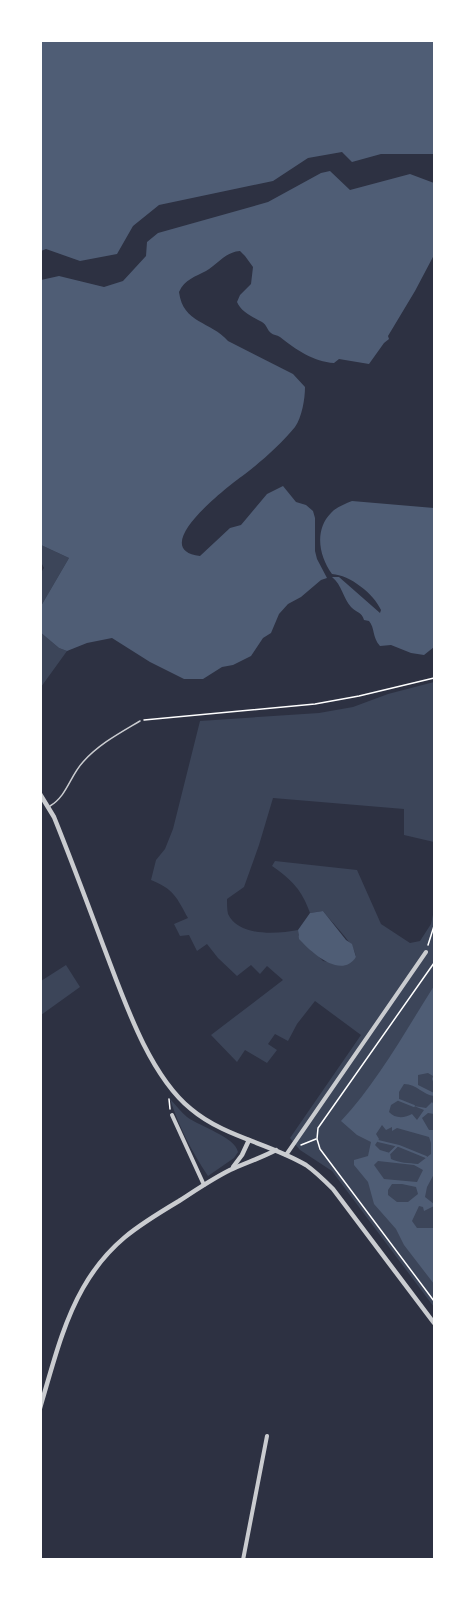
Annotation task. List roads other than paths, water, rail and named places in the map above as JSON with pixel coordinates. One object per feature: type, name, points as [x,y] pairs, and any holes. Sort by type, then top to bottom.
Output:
[{"type":"street","points":[[40,794],[54,817],[125,1003],[160,1074],[172,1092],[191,1110],[211,1124],[288,1153],[318,1174],[333,1189],[435,1323]]},
{"type":"street","points":[[288,1153],[426,952]]},
{"type":"street","points":[[171,1115],[204,1185]]},
{"type":"street","points":[[231,1169],[238,1162],[249,1140]]},
{"type":"street","points":[[40,1408],[64,1331],[83,1288],[111,1249],[131,1230],[204,1185],[231,1169],[276,1150]]},
{"type":"street","points":[[243,1560],[267,1436]]},
{"type":"lane","points":[[49,806],[61,798],[81,764],[99,747],[140,721]]},
{"type":"waterway","points":[[399,1100],[414,1106]]},
{"type":"waterway","points":[[378,1141],[399,1146],[426,1157]]},
{"type":"waterway","points":[[390,1153],[397,1146]]}]
